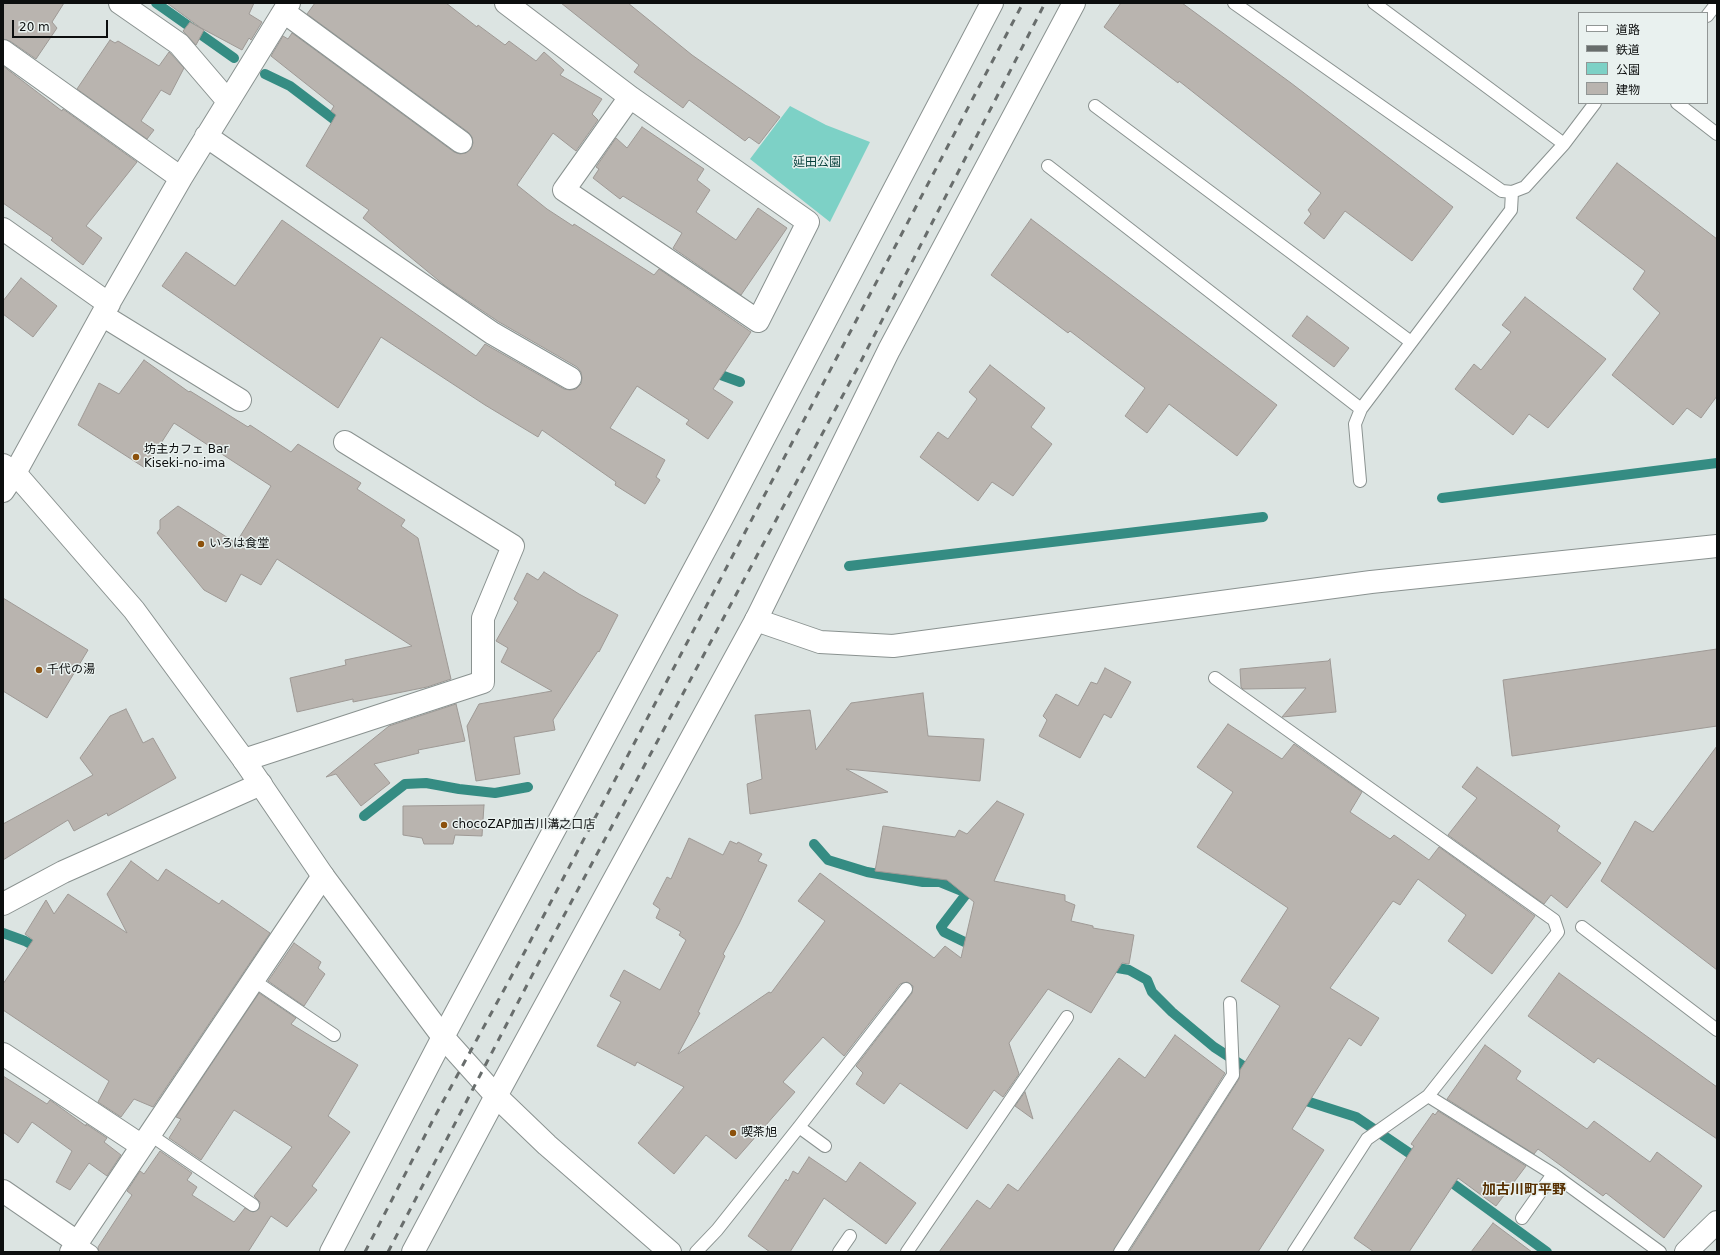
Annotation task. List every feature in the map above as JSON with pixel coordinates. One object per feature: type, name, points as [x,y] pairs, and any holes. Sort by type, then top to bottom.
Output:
[{"type":"street","points":[[120,3],[179,44],[227,100]]},
{"type":"street","points":[[506,3],[630,97],[808,222],[758,321],[564,190],[630,97]]},
{"type":"street","points":[[331,1252],[443,1037],[723,516],[992,3]]},
{"type":"street","points":[[413,1252],[496,1096],[756,620],[889,350],[1074,3]]},
{"type":"street","points":[[3,491],[9,469],[106,309],[227,100],[286,8],[461,142]]},
{"type":"street","points":[[3,51],[181,178]]},
{"type":"street","points":[[206,136],[492,333],[570,378]]},
{"type":"street","points":[[3,229],[106,309],[240,400]]},
{"type":"street","points":[[244,760],[483,682],[483,618],[513,546],[345,442]]},
{"type":"street","points":[[9,469],[134,610],[244,760],[323,876],[443,1037],[496,1096],[547,1145],[670,1252]]},
{"type":"street","points":[[756,620],[820,642],[893,646],[1371,582],[1717,546]]},
{"type":"street","points":[[3,904],[63,872],[261,784]]},
{"type":"street","points":[[3,1191],[80,1249],[146,1140],[323,876]]},
{"type":"street","points":[[3,1054],[146,1140]]},
{"type":"street","points":[[1686,1252],[1717,1222]]},
{"type":"lane","points":[[1234,3],[1502,191],[1512,192],[1524,187],[1564,144],[1594,104]]},
{"type":"lane","points":[[1374,3],[1564,144]]},
{"type":"lane","points":[[1708,15],[1717,3]]},
{"type":"lane","points":[[1678,104],[1717,134]]},
{"type":"lane","points":[[1095,106],[1411,342]]},
{"type":"lane","points":[[1048,166],[1361,409]]},
{"type":"lane","points":[[1360,481],[1355,424],[1361,409],[1511,210],[1512,192]]},
{"type":"lane","points":[[1215,678],[1554,920],[1558,932],[1428,1096],[1367,1139],[1294,1252]]},
{"type":"lane","points":[[1582,927],[1717,1030]]},
{"type":"lane","points":[[253,980],[334,1035]]},
{"type":"lane","points":[[696,1252],[717,1230],[906,989]]},
{"type":"lane","points":[[1120,1252],[1233,1075],[1230,1003]]},
{"type":"lane","points":[[907,1252],[1067,1017]]},
{"type":"lane","points":[[1428,1096],[1553,1174],[1660,1252]]},
{"type":"lane","points":[[799,1127],[825,1146]]},
{"type":"lane","points":[[146,1140],[253,1205]]},
{"type":"lane","points":[[1522,1218],[1553,1174]]},
{"type":"lane","points":[[839,1252],[850,1236]]},
{"type":"green space","name":"延田公園","points":[[790,106],[826,125],[870,142],[830,222],[750,159]]},
{"type":"building","points":[[3,3],[64,3],[52,22],[57,28],[36,59],[10,41],[3,39]]},
{"type":"building","points":[[167,3],[254,3],[249,14],[262,22],[251,40],[249,38],[242,50],[201,28]]},
{"type":"building","points":[[315,3],[446,3],[477,27],[478,25],[505,45],[509,41],[536,61],[544,52],[564,70],[560,75],[602,99],[592,114],[598,120],[576,151],[553,133],[517,185],[547,209],[573,226],[574,224],[654,275],[659,269],[751,332],[713,389],[733,402],[708,439],[686,424],[689,420],[637,386],[610,428],[665,460],[656,477],[660,480],[645,504],[615,485],[616,482],[542,430],[538,437],[485,405],[381,337],[338,408],[162,286],[186,252],[235,286],[282,220],[476,356],[485,344],[564,389],[576,389],[581,384],[581,372],[577,367],[499,322],[444,285],[363,218],[369,210],[306,166],[336,115],[331,111],[334,106],[271,56],[283,36],[288,39],[292,33],[454,152],[460,154],[466,153],[471,149],[473,143],[472,137],[468,132],[307,14]]},
{"type":"building","points":[[561,3],[628,3],[692,55],[780,117],[759,144],[749,137],[745,141],[689,100],[683,108],[634,72],[639,65]]},
{"type":"building","points":[[1121,3],[1182,3],[1291,83],[1453,207],[1412,261],[1345,211],[1324,239],[1304,223],[1311,214],[1308,210],[1321,193],[1179,81],[1178,83],[1104,27]]},
{"type":"building","points":[[190,22],[204,30],[196,45],[183,31]]},
{"type":"building","points":[[110,40],[115,43],[118,41],[159,66],[169,52],[184,68],[170,95],[161,90],[141,121],[154,130],[147,139],[77,89]]},
{"type":"building","points":[[3,66],[62,111],[63,109],[137,162],[86,226],[102,238],[83,265],[51,240],[53,238],[3,203]]},
{"type":"building","points":[[642,127],[704,169],[697,180],[710,190],[696,212],[736,240],[758,208],[787,228],[741,295],[673,248],[682,233],[623,196],[620,199],[593,178],[599,169],[596,167],[616,138],[627,148]]},
{"type":"building","points":[[1617,163],[1717,239],[1717,396],[1701,418],[1687,408],[1673,425],[1612,375],[1660,313],[1633,289],[1645,271],[1576,218]]},
{"type":"building","points":[[1031,219],[1277,405],[1237,456],[1169,404],[1147,433],[1125,416],[1145,388],[1070,331],[1068,333],[991,275]]},
{"type":"building","points":[[21,278],[57,306],[33,337],[3,314],[3,301]]},
{"type":"building","points":[[1525,297],[1606,359],[1548,428],[1529,414],[1513,435],[1455,389],[1474,364],[1481,370],[1511,332],[1502,325]]},
{"type":"building","points":[[1307,316],[1349,348],[1334,367],[1292,336]]},
{"type":"building","points":[[144,360],[189,392],[190,391],[248,427],[250,425],[291,452],[298,444],[361,483],[357,489],[405,520],[401,526],[418,538],[451,679],[427,687],[353,702],[353,699],[297,712],[290,678],[346,665],[345,660],[412,646],[277,559],[261,585],[241,574],[226,602],[204,590],[157,533],[160,529],[160,520],[178,506],[236,543],[271,486],[174,423],[145,468],[78,425],[99,383],[119,394]]},
{"type":"building","points":[[990,365],[1045,408],[1031,427],[1052,444],[1013,496],[992,482],[978,501],[920,457],[938,432],[948,439],[977,399],[969,392]]},
{"type":"building","points":[[544,572],[579,594],[618,615],[599,652],[598,651],[553,720],[555,730],[514,737],[520,774],[476,781],[467,726],[479,704],[552,691],[501,662],[508,648],[496,641],[518,602],[514,599],[527,573],[538,580]]},
{"type":"building","name":"千代の湯","points":[[3,598],[88,650],[47,718],[3,691]]},
{"type":"building","points":[[1717,649],[1717,726],[1512,756],[1503,680]]},
{"type":"building","points":[[1330,659],[1336,712],[1282,717],[1306,688],[1243,689],[1241,687],[1240,669],[1328,661]]},
{"type":"building","points":[[1105,668],[1131,682],[1111,718],[1104,714],[1080,758],[1039,736],[1047,720],[1043,716],[1056,694],[1078,706],[1091,682],[1097,684]]},
{"type":"building","points":[[923,693],[928,736],[984,739],[980,781],[846,769],[888,792],[750,814],[747,784],[762,779],[755,715],[810,710],[816,750],[851,703]]},
{"type":"building","points":[[456,704],[465,741],[418,750],[419,753],[374,764],[390,783],[361,806],[336,774],[326,777],[389,726]]},
{"type":"building","points":[[126,709],[143,743],[153,738],[176,778],[108,816],[107,813],[74,831],[68,820],[3,860],[3,824],[93,775],[80,758],[110,716]]},
{"type":"building","points":[[1228,724],[1282,759],[1294,744],[1362,792],[1350,812],[1390,839],[1394,835],[1429,860],[1439,847],[1535,916],[1492,974],[1448,941],[1466,915],[1418,879],[1400,905],[1393,901],[1330,988],[1379,1018],[1361,1046],[1349,1038],[1292,1129],[1324,1150],[1258,1252],[1129,1252],[1239,1079],[1240,1070],[1280,1006],[1241,981],[1288,908],[1197,847],[1233,792],[1197,767]]},
{"type":"building","points":[[1717,746],[1717,970],[1601,881],[1635,821],[1653,832]]},
{"type":"building","points":[[1477,767],[1560,826],[1557,831],[1601,863],[1567,908],[1551,895],[1544,904],[1448,835],[1477,798],[1462,787]]},
{"type":"building","points":[[997,801],[1024,814],[994,881],[1065,895],[1065,901],[1075,905],[1071,921],[1093,926],[1093,928],[1134,935],[1129,964],[1122,963],[1091,1013],[1048,989],[1009,1043],[1019,1074],[1003,1097],[994,1090],[967,1129],[900,1083],[884,1104],[856,1084],[863,1073],[856,1066],[912,993],[913,986],[907,982],[900,984],[844,1056],[823,1037],[783,1082],[795,1092],[736,1159],[706,1135],[674,1174],[638,1143],[684,1087],[637,1062],[635,1066],[597,1046],[621,1002],[610,996],[624,970],[660,990],[686,940],[679,935],[681,932],[656,918],[660,909],[653,904],[667,877],[671,879],[689,838],[723,855],[730,841],[737,844],[738,842],[762,854],[758,861],[767,865],[723,954],[725,956],[698,1012],[700,1013],[678,1054],[769,992],[771,993],[825,921],[798,901],[820,873],[934,958],[945,946],[961,958],[974,902],[947,880],[875,871],[883,826],[955,837],[959,830],[967,834]]},
{"type":"building","points":[[484,805],[482,836],[455,835],[453,844],[424,844],[422,838],[403,835],[403,806]]},
{"type":"building","points":[[131,861],[158,881],[166,869],[219,904],[222,900],[270,933],[153,1107],[134,1099],[121,1117],[98,1102],[109,1081],[3,1010],[3,984],[33,940],[25,934],[46,900],[54,914],[68,894],[127,933],[107,894]]},
{"type":"building","points":[[294,943],[321,962],[318,968],[325,974],[304,1006],[268,981]]},
{"type":"building","points":[[1559,973],[1717,1087],[1717,1139],[1598,1058],[1594,1063],[1528,1016]]},
{"type":"building","points":[[259,993],[296,1018],[291,1024],[358,1065],[328,1116],[350,1132],[312,1186],[317,1190],[287,1227],[271,1216],[248,1252],[99,1252],[98,1247],[132,1195],[127,1191],[140,1171],[144,1174],[160,1151],[192,1173],[187,1180],[197,1187],[192,1195],[234,1222],[245,1208],[253,1212],[259,1209],[260,1202],[254,1196],[292,1147],[234,1110],[201,1160],[169,1138],[181,1119],[176,1117]]},
{"type":"building","points":[[1175,1035],[1225,1073],[1113,1252],[939,1252],[977,1200],[990,1209],[1008,1184],[1018,1191],[1119,1058],[1145,1078]]},
{"type":"building","points":[[1485,1045],[1521,1071],[1516,1079],[1587,1129],[1594,1121],[1650,1162],[1657,1152],[1702,1186],[1664,1238],[1606,1193],[1603,1196],[1538,1149],[1534,1154],[1447,1099]]},
{"type":"building","points":[[3,1076],[47,1104],[50,1100],[86,1126],[86,1124],[107,1138],[104,1142],[121,1155],[107,1176],[89,1163],[70,1190],[56,1182],[72,1151],[32,1122],[18,1143],[3,1132]]},
{"type":"building","points":[[1025,1092],[1033,1119],[1015,1106]]},
{"type":"building","points":[[1438,1111],[1526,1166],[1496,1206],[1458,1178],[1409,1252],[1374,1252],[1354,1238],[1414,1146],[1411,1144],[1433,1113],[1435,1115]]},
{"type":"building","points":[[809,1157],[846,1182],[860,1162],[916,1203],[886,1244],[824,1198],[790,1252],[770,1252],[748,1236],[786,1179],[788,1181],[793,1171],[798,1174]]},
{"type":"building","points":[[1493,1223],[1532,1252],[1471,1252]]},
{"type":"waterway","points":[[156,3],[234,58]]},
{"type":"waterway","points":[[265,74],[290,86],[344,127]]},
{"type":"waterway","points":[[710,371],[740,382]]},
{"type":"waterway","points":[[1442,498],[1717,463]]},
{"type":"waterway","points":[[849,566],[1263,517]]},
{"type":"waterway","points":[[364,816],[405,784],[426,783],[459,789],[495,793],[528,787]]},
{"type":"waterway","points":[[814,844],[828,860],[867,872],[923,882],[940,882],[967,893],[941,927],[944,932],[977,948]]},
{"type":"waterway","points":[[3,933],[25,941],[41,950]]},
{"type":"waterway","points":[[1106,966],[1129,970],[1147,980],[1152,992],[1172,1012],[1214,1047],[1254,1073]]},
{"type":"waterway","points":[[1297,1098],[1356,1117],[1421,1161]]},
{"type":"waterway","points":[[1444,1177],[1547,1252]]},
{"type":"railway","points":[[365,1252],[434,1118],[523,955],[1023,3]]},
{"type":"railway","points":[[388,1252],[538,964],[857,369],[1045,3]]},
{"type":"place","name":"坊主カフェ Bar Kiseki-no-ima","points":[[136,457]]},
{"type":"place","name":"いろは食堂","points":[[201,544]]},
{"type":"place","name":"千代の湯","points":[[39,670]]},
{"type":"place","name":"chocoZAP加古川溝之口店","points":[[444,825]]},
{"type":"place","name":"喫茶旭","points":[[733,1133]]},
{"type":"district","name":"加古川町平野","points":[[1524,1190]]}]
